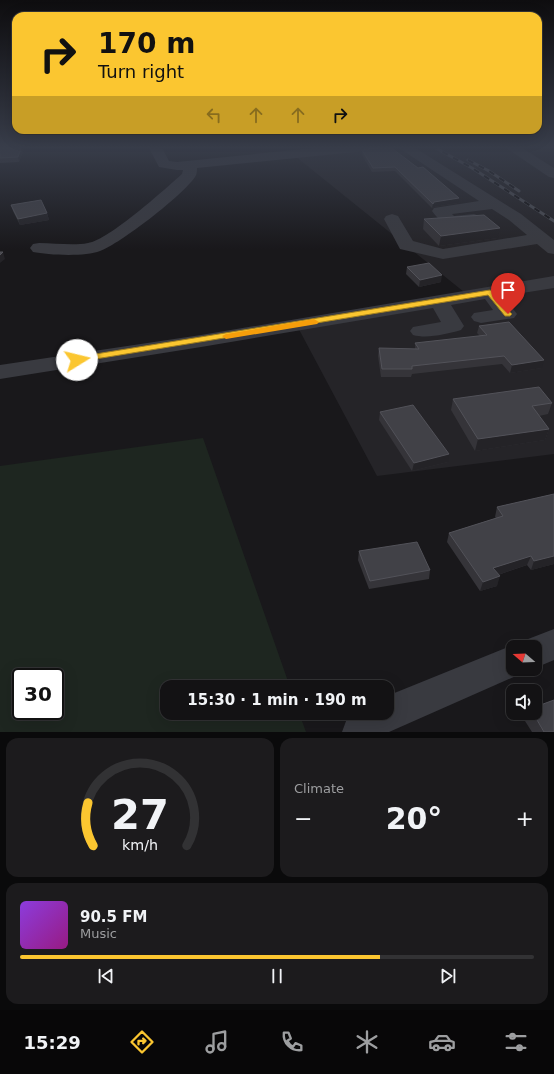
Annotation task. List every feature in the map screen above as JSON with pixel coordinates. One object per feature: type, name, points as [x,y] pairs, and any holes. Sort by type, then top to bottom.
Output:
[{"type":"street","points":[[39,248],[93,248],[110,240],[165,198],[184,180]]},
{"type":"street","points":[[456,180],[511,215],[554,249]]},
{"type":"street","points":[[494,204],[440,211],[450,222],[511,215]]},
{"type":"street","points":[[392,219],[406,246],[443,254],[540,238]]},
{"type":"street","points":[[0,372],[554,282]]},
{"type":"street","points":[[481,317],[508,314],[490,293]]},
{"type":"street","points":[[420,331],[454,326],[439,301]]},
{"type":"street","points":[[542,649],[554,644]]},
{"type":"street","points":[[361,728],[506,664]]},
{"type":"shaded area","points":[[325,180],[554,180],[554,454],[377,476],[294,320],[464,292]]},
{"type":"shaded area","points":[[203,438],[288,680],[160,680],[160,720],[302,720],[306,732],[0,732],[0,466]]},
{"type":"building","points":[[409,180],[438,180],[459,198],[434,202],[433,204]]},
{"type":"building","points":[[41,200],[47,213],[18,219],[11,205]]},
{"type":"building","points":[[484,215],[500,228],[441,236],[424,219]]},
{"type":"building","points":[[429,263],[442,275],[420,280],[407,267]]},
{"type":"building","points":[[509,322],[544,360],[512,365],[504,356],[412,366],[412,369],[382,369],[379,348],[419,349],[415,343],[487,335],[479,326]]},
{"type":"building","points":[[539,387],[552,403],[532,406],[549,429],[478,439],[453,399]]},
{"type":"building","points":[[413,405],[449,454],[414,463],[380,412]]},
{"type":"building","points":[[554,494],[554,556],[534,561],[531,556],[493,568],[500,576],[483,582],[449,533],[503,516],[497,507]]},
{"type":"building","points":[[417,542],[430,570],[370,581],[359,551]]},
{"type":"building","points":[[554,700],[554,732],[544,732],[537,720],[542,720],[542,704]]},
{"type":"railway","points":[[491,180],[554,221]]},
{"type":"railway","points":[[503,180],[519,191]]},
{"type":"slow traffic","points":[[226,336],[314,322]]},
{"type":"route","points":[[77,360],[490,293],[508,314]]}]
